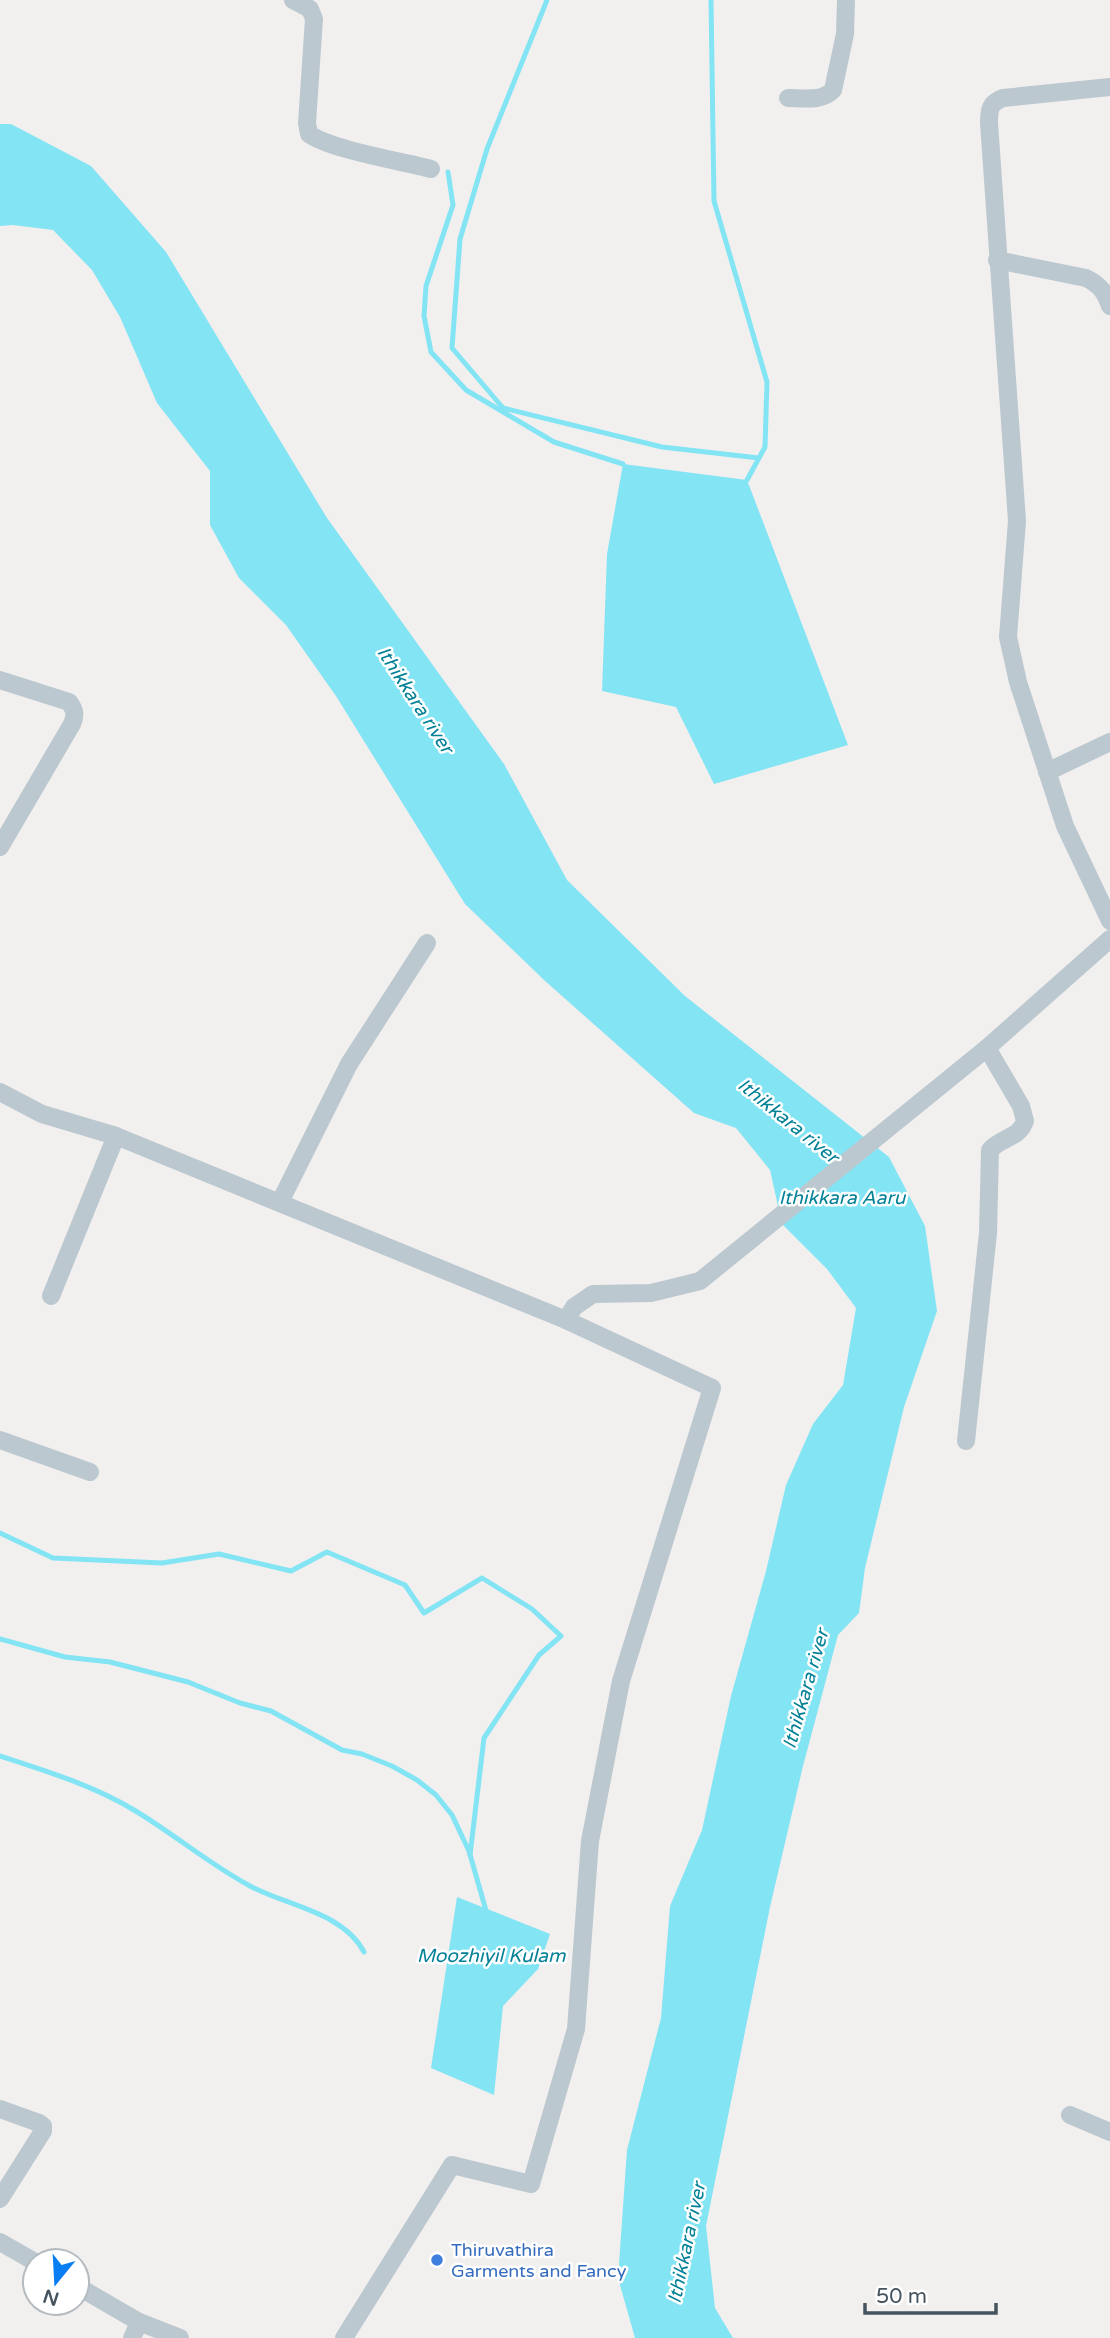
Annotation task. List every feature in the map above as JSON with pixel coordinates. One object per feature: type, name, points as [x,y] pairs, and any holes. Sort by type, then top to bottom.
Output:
[{"type":"street","points":[[293,0],[310,9],[314,19],[307,123],[309,134],[333,145],[431,169]]},
{"type":"street","points":[[788,98],[821,98],[833,90],[845,34],[846,0]]},
{"type":"street","points":[[1110,87],[1003,98],[994,101],[989,110],[1017,521],[1008,637],[1018,682],[1065,826],[1110,920]]},
{"type":"street","points":[[998,260],[1086,278],[1097,284],[1105,293],[1110,306]]},
{"type":"street","points":[[0,680],[69,702],[75,716],[0,848]]},
{"type":"street","points":[[1047,772],[1110,742]]},
{"type":"street","points":[[566,1320],[574,1307],[593,1294],[651,1293],[700,1281],[987,1048],[1110,939]]},
{"type":"street","points":[[280,1202],[349,1064],[426,943]]},
{"type":"street","points":[[966,1441],[988,1233],[990,1150],[1018,1133],[1025,1121],[1021,1106],[987,1048]]},
{"type":"street","points":[[0,1092],[42,1114],[116,1136],[566,1320],[712,1388],[621,1681],[590,1840],[576,2029],[531,2184],[452,2165],[344,2338]]},
{"type":"street","points":[[51,1296],[116,1136]]},
{"type":"street","points":[[0,1440],[90,1472]]},
{"type":"street","points":[[0,2109],[40,2123],[44,2131],[0,2199]]},
{"type":"street","points":[[1070,2115],[1110,2132]]},
{"type":"street","points":[[0,2242],[21,2254]]},
{"type":"street","points":[[91,2297],[135,2330],[180,2338]]},
{"type":"water","name":"Ithikkara Aaru","points":[[0,124],[11,124],[91,166],[166,252],[327,518],[504,764],[567,880],[685,996],[889,1157],[925,1226],[937,1311],[904,1407],[865,1568],[859,1613],[838,1635],[803,1766],[770,1907],[706,2226],[715,2308],[733,2338],[635,2338],[618,2278],[627,2150],[661,2018],[670,1906],[702,1830],[731,1696],[766,1571],[786,1485],[813,1424],[843,1385],[856,1308],[827,1269],[782,1224],[770,1170],[736,1128],[694,1113],[544,980],[465,904],[336,696],[286,625],[239,578],[210,525],[210,471],[157,403],[120,317],[92,270],[53,230],[0,226]]},
{"type":"water","points":[[623,464],[747,480],[848,745],[714,784],[676,707],[602,691],[607,554]]},
{"type":"water","name":"Moozhiyil Kulam","points":[[457,1897],[550,1934],[538,1969],[503,2006],[494,2095],[431,2068]]},
{"type":"waterway","points":[[547,0],[487,149],[460,239],[452,348],[503,408],[662,447],[759,458]]},
{"type":"waterway","points":[[711,0],[714,201],[767,382],[765,447],[747,480]]},
{"type":"waterway","points":[[448,172],[453,205],[426,286],[424,316],[431,352],[466,390],[554,442],[623,464]]},
{"type":"waterway","points":[[0,1533],[53,1558],[162,1563],[219,1554],[291,1571],[327,1552],[405,1585],[424,1613],[482,1578],[532,1609],[561,1636],[539,1655],[484,1738],[470,1855]]},
{"type":"waterway","points":[[0,1639],[65,1657],[110,1662],[188,1682],[240,1703],[271,1711],[342,1750],[362,1754],[417,1780],[436,1795],[452,1815],[469,1851],[487,1914]]},
{"type":"waterway","points":[[0,1756],[68,1779],[118,1801],[250,1886],[313,1912],[343,1928],[355,1938],[364,1952]]},
{"type":"place","name":"Thiruvathira Garments and Fancy","points":[[437,2260]]},
{"type":"water label","name":"Ithikkara river","points":[[415,700]]},
{"type":"water label","name":"Ithikkara river","points":[[788,1121]]},
{"type":"water label","name":"Ithikkara river","points":[[806,1689]]},
{"type":"water label","name":"Ithikkara river","points":[[687,2243]]}]
